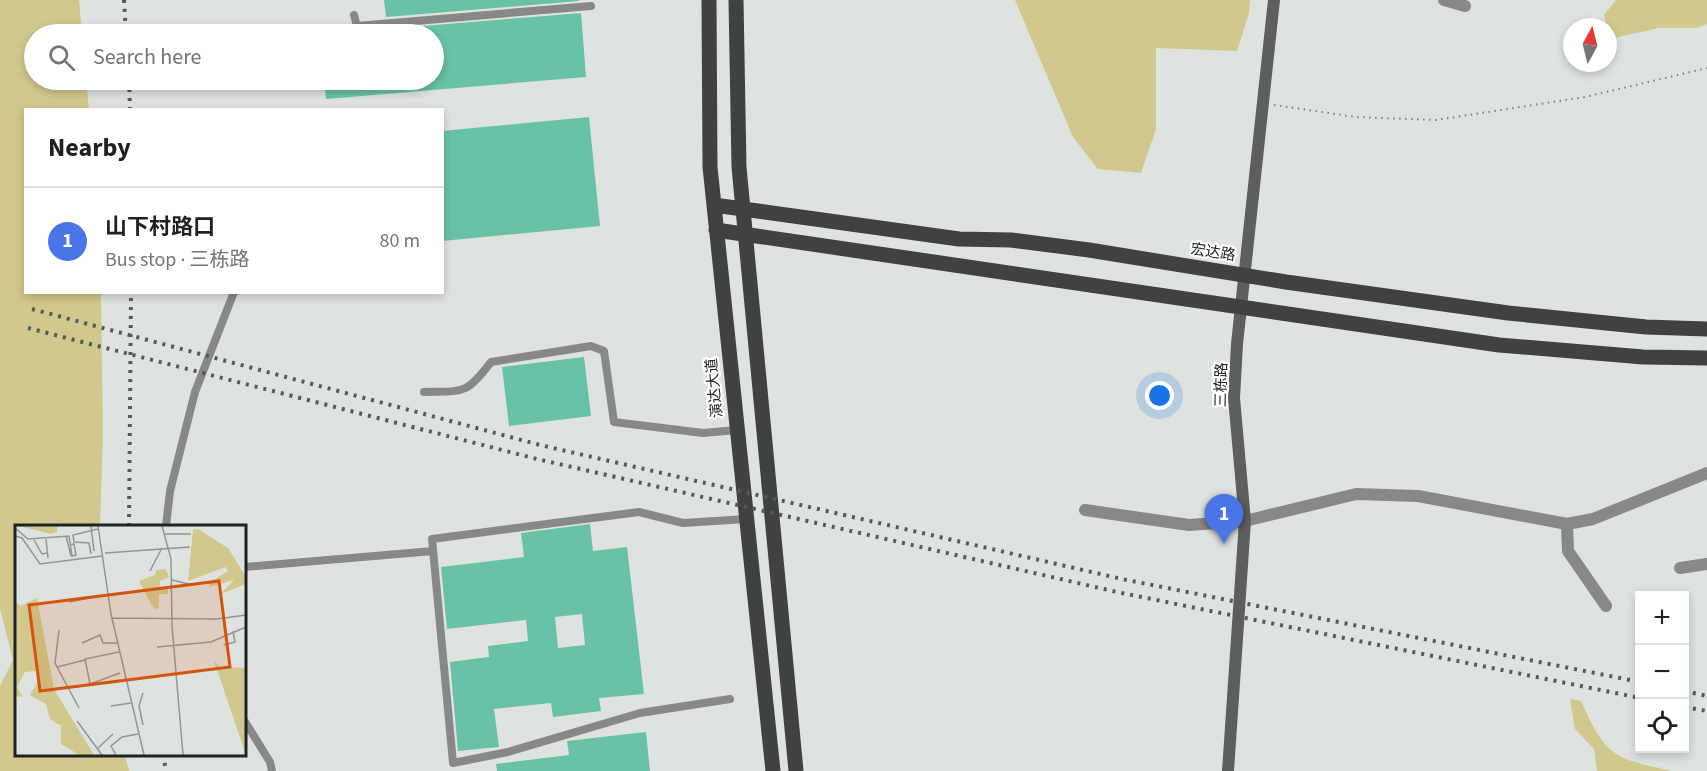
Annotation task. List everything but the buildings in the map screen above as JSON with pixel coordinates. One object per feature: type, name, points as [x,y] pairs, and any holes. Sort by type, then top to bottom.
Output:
[{"type":"main road","name":"演达大道","points":[[709,0],[710,167],[773,771]]},
{"type":"main road","points":[[736,0],[739,167],[796,771]]},
{"type":"main road","name":"三栋路","points":[[1228,771],[1245,521],[1234,398],[1244,275],[1274,0]]},
{"type":"main road","name":"宏达路","points":[[714,205],[959,239],[1011,240],[1508,313],[1646,327],[1707,329]]},
{"type":"main road","points":[[716,230],[1499,345],[1643,357],[1707,358]]},
{"type":"street","points":[[1444,0],[1465,6]]},
{"type":"street","points":[[1085,510],[1189,525],[1245,521],[1356,494],[1418,496],[1567,524],[1593,519],[1707,473]]},
{"type":"street","points":[[1567,524],[1568,551],[1606,606]]},
{"type":"street","points":[[1680,568],[1707,564]]},
{"type":"lane","points":[[380,24],[591,6]]},
{"type":"lane","points":[[354,15],[356,24]]},
{"type":"lane","points":[[166,525],[170,491],[195,392],[233,294]]},
{"type":"lane","points":[[424,393],[455,391],[472,386],[491,362],[591,346],[604,351],[614,422],[703,433],[737,430]]},
{"type":"lane","points":[[730,699],[640,713],[508,752],[453,763],[432,539],[639,512],[683,523],[746,519]]},
{"type":"lane","points":[[246,567],[433,551]]},
{"type":"lane","points":[[246,723],[270,762],[272,771]]},
{"type":"path","points":[[1262,104],[1356,117],[1436,120],[1586,97],[1707,68]]},
{"type":"shaded area","points":[[0,0],[79,0],[81,24],[24,24],[24,90],[87,90],[89,108],[24,108],[24,294],[101,294],[103,433],[100,525],[15,525],[15,756],[125,756],[129,771],[0,771],[0,686],[13,660],[0,609]]},
{"type":"shaded area","points":[[1015,0],[1250,0],[1249,13],[1237,51],[1156,48],[1156,129],[1141,173],[1098,169],[1073,137]]},
{"type":"shaded area","points":[[1616,0],[1707,0],[1707,24],[1697,28],[1659,28],[1617,37],[1617,18],[1605,18],[1604,15]]},
{"type":"shaded area","points":[[1570,699],[1581,701],[1597,734],[1614,752],[1636,762],[1672,771],[1597,771],[1594,749],[1575,729]]},
{"type":"railway","points":[[124,0],[125,24]]},
{"type":"railway","points":[[129,90],[130,108]]},
{"type":"railway","points":[[129,525],[131,294]]},
{"type":"railway","points":[[32,309],[540,445],[1122,579],[1635,681]]},
{"type":"railway","points":[[28,328],[537,459],[1117,592],[1635,697]]},
{"type":"railway","points":[[1689,692],[1707,696]]},
{"type":"railway","points":[[1689,708],[1707,711]]},
{"type":"railway","points":[[163,756],[166,771]]},
{"type":"place","name":"山下村路口","points":[[1224,544]]}]
